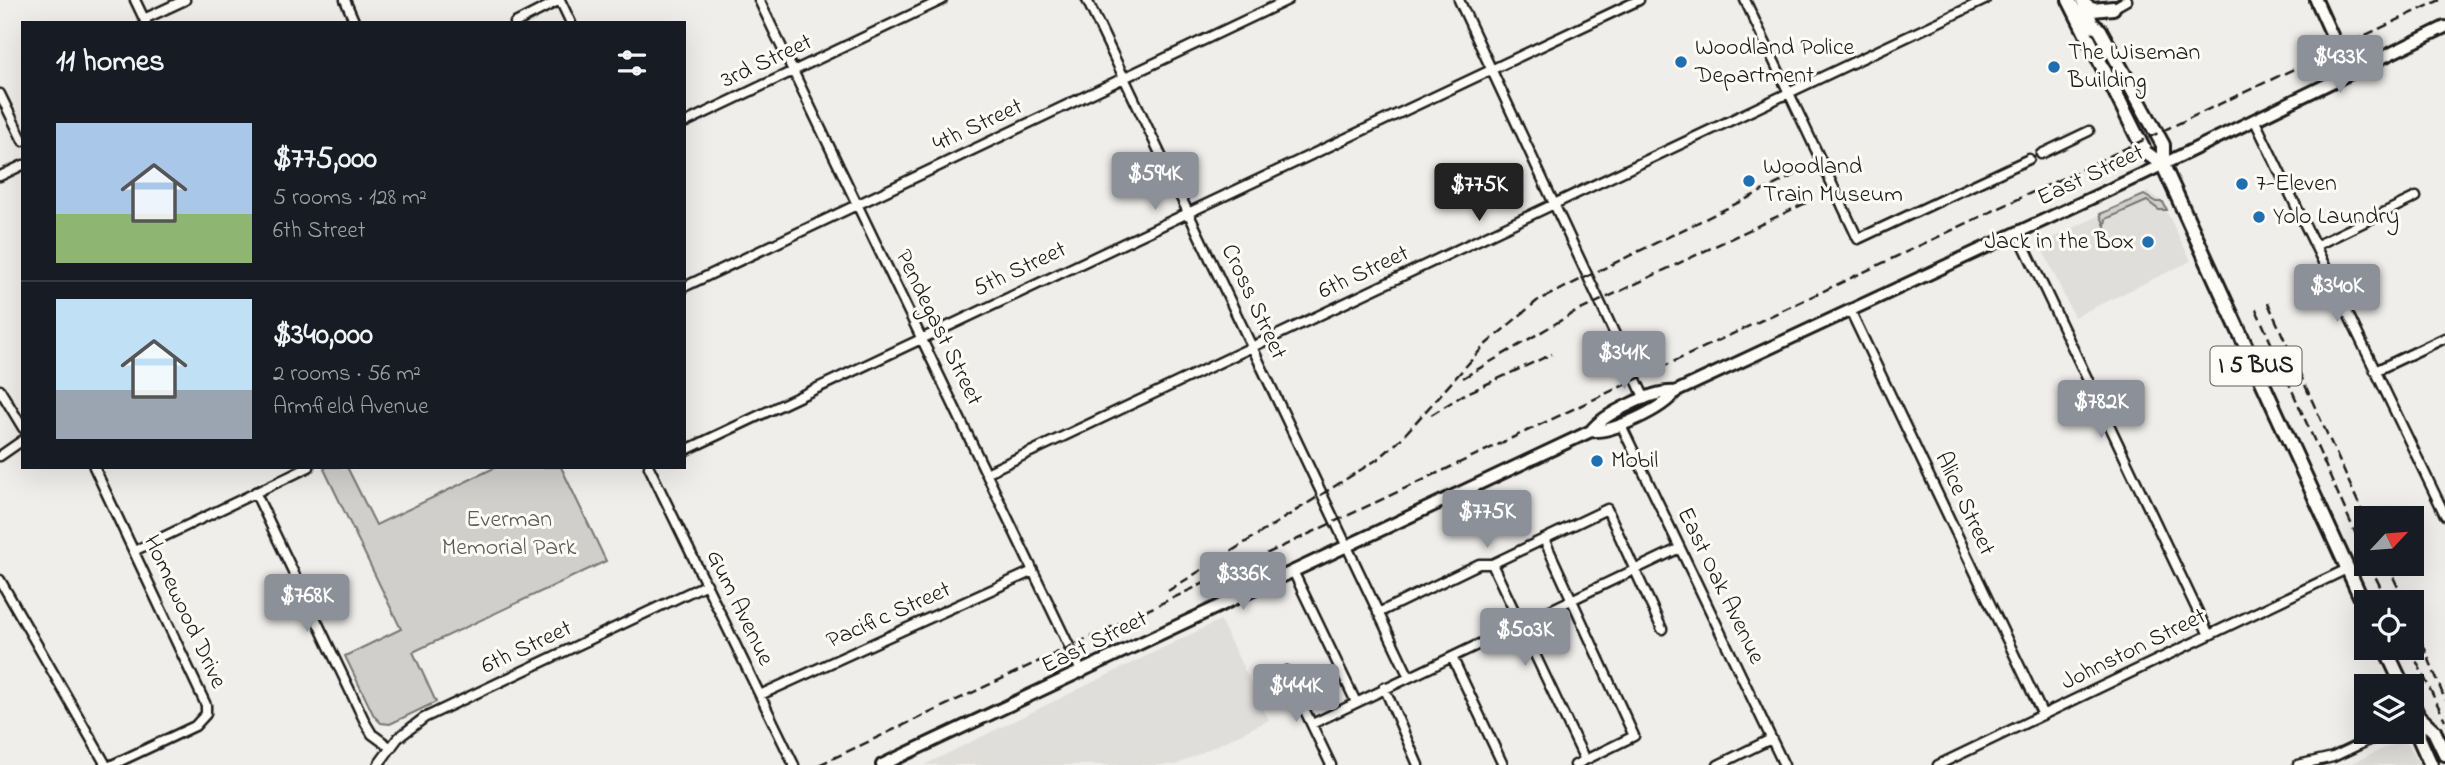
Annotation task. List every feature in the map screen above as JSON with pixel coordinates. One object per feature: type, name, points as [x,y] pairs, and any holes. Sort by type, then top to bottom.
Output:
[{"type":"main road","name":"I 5 BUS","points":[[2069,0],[2145,152],[2163,165]]},
{"type":"main road","points":[[2316,0],[2349,73]]},
{"type":"main road","name":"I 5 BUS","points":[[2084,3],[2092,24],[2100,30],[2163,145],[2163,165],[2357,590]]},
{"type":"main road","points":[[2084,3],[2093,10],[2113,8]]},
{"type":"main road","points":[[2100,30],[2100,21],[2113,8]]},
{"type":"main road","name":"East Street","points":[[1591,431],[1598,421],[1662,391],[1675,392],[2018,233],[2445,27]]},
{"type":"main road","name":"East Street","points":[[882,765],[1591,431],[1604,432],[1621,425],[1668,402],[1675,392]]},
{"type":"main road","points":[[2424,724],[2434,731],[2444,750]]},
{"type":"main road","points":[[2422,744],[2431,765]]},
{"type":"street","points":[[135,0],[145,21],[185,0]]},
{"type":"street","points":[[345,0],[354,21]]},
{"type":"street","points":[[518,21],[560,0],[569,21]]},
{"type":"street","name":"Pendegast Street","points":[[759,0],[1082,673]]},
{"type":"street","name":"3rd Street","points":[[686,122],[942,0]]},
{"type":"street","name":"Cross Street","points":[[1087,0],[1409,677]]},
{"type":"street","name":"4th Street","points":[[686,286],[1288,0]]},
{"type":"street","points":[[1459,0],[1645,399]]},
{"type":"street","name":"5th Street","points":[[686,450],[1639,0]]},
{"type":"street","points":[[1745,0],[1858,239],[2029,159]]},
{"type":"street","name":"6th Street","points":[[986,473],[1985,0]]},
{"type":"street","points":[[2113,8],[2127,0]]},
{"type":"street","points":[[0,94],[21,137]]},
{"type":"street","points":[[2254,119],[2375,371],[2441,496],[2445,515]]},
{"type":"street","points":[[2041,154],[2089,131]]},
{"type":"street","points":[[0,176],[21,166]]},
{"type":"street","points":[[2315,246],[2416,197]]},
{"type":"street","points":[[2018,233],[2209,635]]},
{"type":"street","name":"Alice Street","points":[[1850,310],[2043,715]]},
{"type":"street","points":[[2375,371],[2445,338]]},
{"type":"street","points":[[0,390],[21,425]]},
{"type":"street","name":"East Oak Avenue","points":[[1621,425],[1784,765]]},
{"type":"street","points":[[0,456],[21,441]]},
{"type":"street","name":"Homewood Drive","points":[[95,469],[204,695],[206,714],[195,726],[112,765]]},
{"type":"street","points":[[134,551],[305,469]]},
{"type":"street","name":"Gum Avenue","points":[[651,469],[794,765]]},
{"type":"street","points":[[255,492],[366,724],[372,734],[391,748]]},
{"type":"street","points":[[1378,613],[1479,564],[1492,564],[1607,509],[1662,629]]},
{"type":"street","points":[[1544,540],[1634,736],[1575,765]]},
{"type":"street","points":[[1312,723],[1355,700],[1521,625],[1633,568],[1680,548]]},
{"type":"street","points":[[1492,564],[1585,760]]},
{"type":"street","name":"Johnston Street","points":[[1938,765],[2347,569]]},
{"type":"street","name":"Pacific Street","points":[[760,695],[1033,571]]},
{"type":"street","points":[[1293,571],[1355,700]]},
{"type":"street","points":[[0,580],[106,765]]},
{"type":"street","name":"6th Street","points":[[378,765],[409,727],[424,718],[707,584]]},
{"type":"street","points":[[1452,657],[1503,765]]},
{"type":"street","points":[[1286,671],[1331,765]]},
{"type":"street","points":[[1384,687],[1418,765]]},
{"type":"street","points":[[1718,765],[1771,739]]},
{"type":"street","points":[[2298,765],[2333,757],[2361,744]]},
{"type":"shaded area","points":[[2148,192],[2161,200],[2191,261],[2074,317],[2040,244]]},
{"type":"shaded area","points":[[1220,620],[1269,720],[1176,765],[924,765]]},
{"type":"shaded area","points":[[2394,744],[2408,744],[2420,765],[2348,765]]},
{"type":"green space","points":[[2144,195],[2156,202],[2163,202],[2167,210],[2159,210],[2147,201],[2106,219],[2105,226],[2100,214]]},
{"type":"green space","name":"Everman Memorial Park","points":[[324,469],[348,469],[376,525],[492,469],[562,469],[606,561],[413,652],[436,702],[390,724],[381,723],[374,716],[345,656],[401,629]]},
{"type":"railway","points":[[819,765],[2440,0]]},
{"type":"railway","points":[[1168,591],[1378,459],[1398,442],[1485,345],[1537,301],[1799,173]]},
{"type":"railway","points":[[1463,378],[1570,315],[1812,200]]},
{"type":"railway","points":[[2268,303],[2360,506]]},
{"type":"railway","points":[[2256,309],[2354,530]]},
{"type":"railway","points":[[1431,415],[1463,395],[1552,354]]},
{"type":"railway","points":[[2375,576],[2382,590]]},
{"type":"railway","points":[[2393,576],[2399,590]]},
{"type":"railway","points":[[2424,647],[2445,700]]},
{"type":"railway","points":[[2416,660],[2445,720]]},
{"type":"place","name":"Woodland Police Department","points":[[1681,62]]},
{"type":"place","name":"The Wiseman Building","points":[[2054,67]]},
{"type":"place","name":"Woodland Train Museum","points":[[1749,181]]},
{"type":"place","name":"7-Eleven","points":[[2242,184]]},
{"type":"place","name":"Yolo Laundry","points":[[2259,217]]},
{"type":"place","name":"Jack in the Box","points":[[2148,242]]},
{"type":"place","name":"Mobil","points":[[1597,461]]}]
